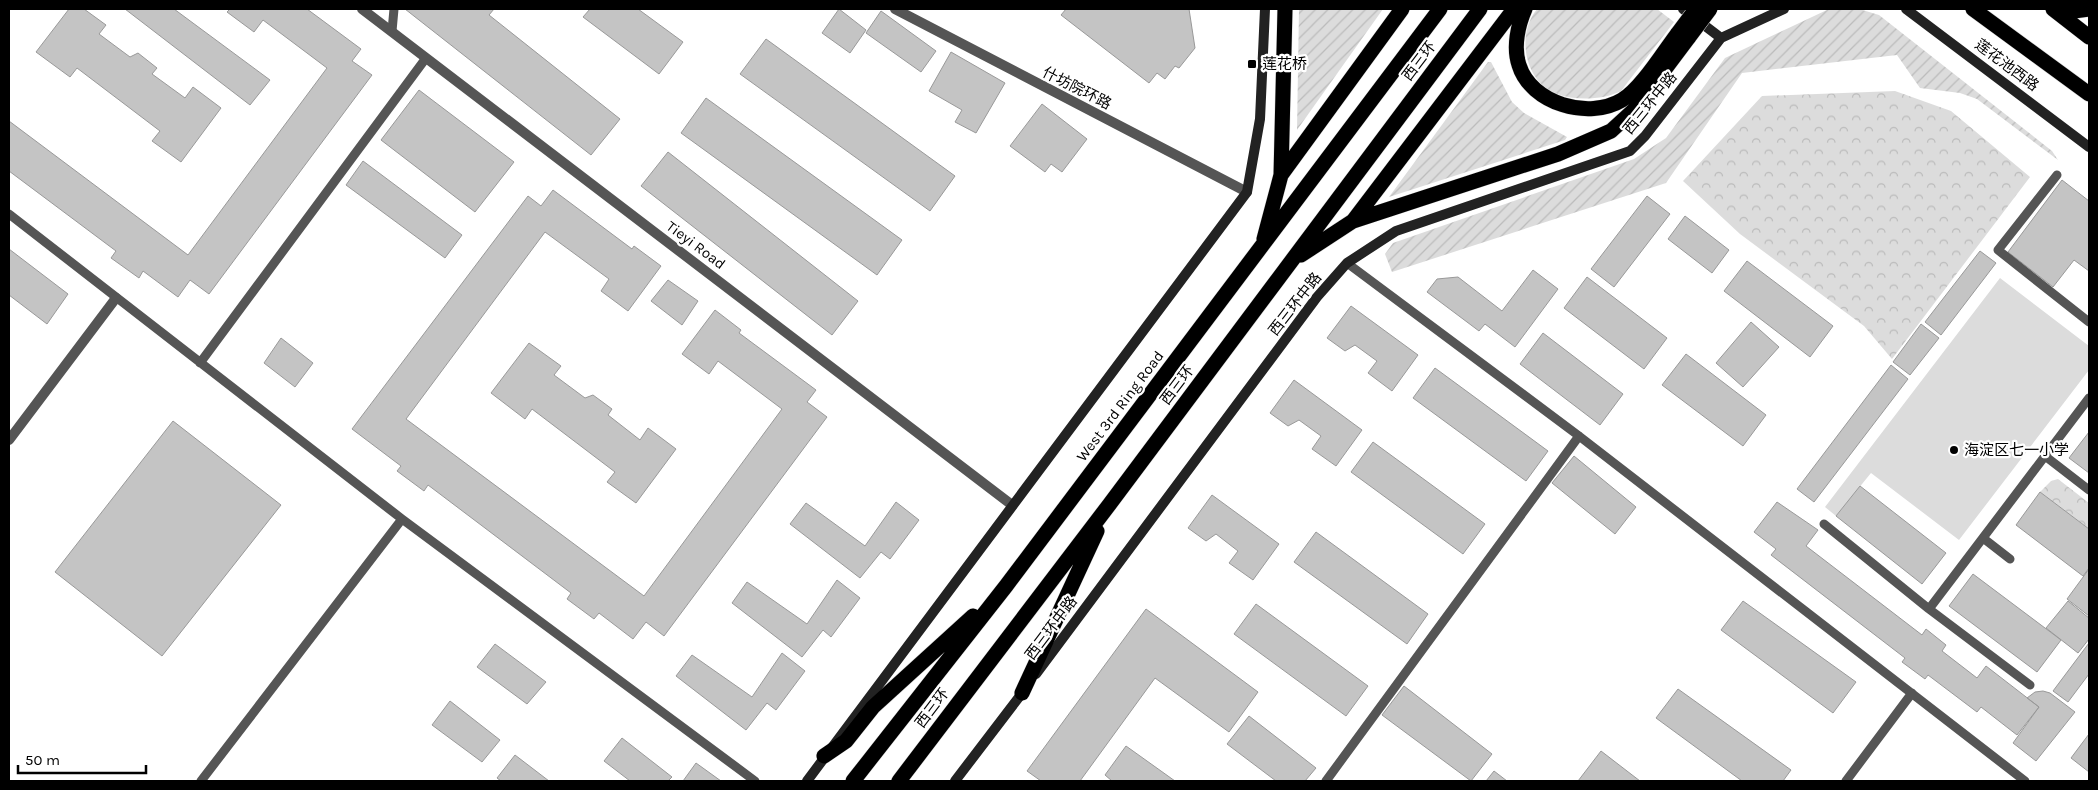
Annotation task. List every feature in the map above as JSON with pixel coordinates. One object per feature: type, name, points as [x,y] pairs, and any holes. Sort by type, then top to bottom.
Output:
[{"type":"highway","points":[[1262,248],[1281,176],[1285,9]]},
{"type":"highway","points":[[1281,176],[1402,9]]},
{"type":"highway","name":"西三环","points":[[1262,248],[1440,9]]},
{"type":"highway","name":"西三环","points":[[899,781],[1109,505],[1480,9]]},
{"type":"highway","points":[[1353,220],[1514,9]]},
{"type":"highway","points":[[1525,9],[1518,28],[1519,64],[1529,82],[1542,94],[1570,108],[1600,109],[1623,100],[1683,35],[1710,9]]},
{"type":"highway","points":[[1291,262],[1353,220],[1558,154],[1611,131],[1635,109],[1683,35],[1696,9]]},
{"type":"highway","points":[[1973,9],[2089,94]]},
{"type":"highway","points":[[2052,9],[2089,36]]},
{"type":"highway","points":[[2069,9],[2074,11],[2089,9]]},
{"type":"highway","name":"West 3rd Ring Road","points":[[1006,586],[1262,248]]},
{"type":"highway","points":[[1022,693],[1109,505]]},
{"type":"highway","points":[[824,756],[846,741],[872,707],[1006,586]]},
{"type":"highway","name":"西三环","points":[[853,781],[1006,586]]},
{"type":"street","name":"Tieyi Road","points":[[362,9],[1012,505]]},
{"type":"street","name":"什坊院环路","points":[[895,9],[1247,192]]},
{"type":"street","points":[[807,781],[1247,192],[1260,119],[1265,9]]},
{"type":"street","points":[[1683,9],[1720,38]]},
{"type":"street","name":"西三环中路","points":[[955,781],[1311,305],[1348,263],[1396,231],[1630,151],[1645,136],[1720,38],[1784,9]]},
{"type":"street","name":"莲花池西路","points":[[1906,9],[2089,146]]},
{"type":"street","points":[[9,440],[116,298]]},
{"type":"lane","points":[[392,31],[394,9]]},
{"type":"lane","points":[[200,362],[426,58]]},
{"type":"lane","points":[[2057,175],[1998,250],[2089,322]]},
{"type":"lane","points":[[9,214],[402,519],[755,781]]},
{"type":"lane","points":[[1348,263],[1579,436],[2025,781]]},
{"type":"lane","points":[[1929,609],[2089,398]]},
{"type":"lane","points":[[1326,781],[1579,436]]},
{"type":"lane","points":[[2046,456],[2089,490]]},
{"type":"lane","points":[[201,781],[402,519]]},
{"type":"lane","points":[[1824,524],[1929,609],[2030,685]]},
{"type":"lane","points":[[1983,538],[2010,559]]},
{"type":"lane","points":[[1846,781],[1912,693]]},
{"type":"green space","points":[[1299,9],[1383,9],[1297,130]]},
{"type":"green space","points":[[1537,9],[1657,9],[1674,22],[1621,91],[1598,98],[1572,98],[1557,94],[1546,88],[1537,79],[1531,68],[1525,44],[1530,19]]},
{"type":"green space","points":[[1829,9],[1859,9],[1879,15],[2052,151],[2058,160],[1977,99],[1960,93],[1920,88],[1897,55],[1742,73],[1666,183],[1392,272],[1385,254],[1393,243],[1634,159],[1666,138],[1725,58]]},
{"type":"green space","points":[[1488,62],[1491,62],[1512,102],[1524,113],[1567,137],[1565,140],[1389,197]]},
{"type":"green space","points":[[1895,91],[1951,111],[2030,177],[1892,359],[1864,326],[1740,234],[1683,181],[1762,96]]},
{"type":"green space","points":[[2000,278],[2089,346],[2089,370],[1959,540],[1871,473],[1836,516],[1825,507]]},
{"type":"green space","points":[[2058,479],[2089,503],[2089,529],[2040,492],[2051,481]]},
{"type":"building","points":[[69,9],[84,9],[106,25],[99,34],[130,57],[138,53],[157,68],[152,74],[185,98],[193,87],[221,108],[181,162],[152,141],[160,131],[77,68],[70,77],[36,52]]},
{"type":"building","points":[[125,9],[174,9],[270,80],[250,105]]},
{"type":"building","points":[[230,9],[307,9],[361,49],[352,61],[372,75],[209,294],[190,280],[178,297],[143,271],[139,278],[111,258],[116,251],[9,171],[9,121],[188,255],[327,68],[263,20],[254,32],[227,12]]},
{"type":"building","points":[[405,9],[494,9],[489,15],[620,119],[591,155]]},
{"type":"building","points":[[590,9],[638,9],[683,42],[659,74],[583,17]]},
{"type":"building","points":[[839,9],[866,30],[850,53],[822,33]]},
{"type":"building","points":[[1066,9],[1189,9],[1195,48],[1179,68],[1175,66],[1165,79],[1157,73],[1149,83],[1061,15]]},
{"type":"building","points":[[881,11],[936,51],[921,72],[866,33]]},
{"type":"building","points":[[766,39],[955,176],[930,211],[740,74]]},
{"type":"building","points":[[951,52],[1005,83],[976,133],[955,122],[962,110],[929,91]]},
{"type":"building","points":[[419,90],[514,162],[475,212],[381,140]]},
{"type":"building","points":[[706,98],[902,240],[877,275],[681,133]]},
{"type":"building","points":[[1042,104],[1087,139],[1062,172],[1051,164],[1045,172],[1010,146]]},
{"type":"building","points":[[668,152],[858,301],[832,335],[641,186]]},
{"type":"building","points":[[363,161],[462,235],[445,258],[346,185]]},
{"type":"building","points":[[2062,180],[2089,201],[2089,271],[2074,260],[2053,287],[2008,252]]},
{"type":"building","points":[[553,190],[632,249],[634,246],[661,266],[628,311],[601,291],[609,279],[545,232],[406,419],[644,596],[782,409],[718,361],[709,374],[682,354],[715,310],[741,330],[739,333],[816,390],[807,402],[827,417],[664,636],[646,622],[633,639],[599,613],[594,619],[567,599],[571,593],[428,485],[424,491],[397,471],[401,466],[352,429],[528,196],[541,206]]},
{"type":"building","points":[[1647,196],[1670,214],[1614,287],[1591,269]]},
{"type":"building","points":[[1685,216],[1729,250],[1712,273],[1668,239]]},
{"type":"building","points":[[9,249],[68,294],[47,324],[9,295]]},
{"type":"building","points":[[1980,251],[1996,263],[1941,335],[1925,322]]},
{"type":"building","points":[[1747,261],[1833,326],[1810,357],[1724,291]]},
{"type":"building","points":[[1533,270],[1558,289],[1515,347],[1485,324],[1479,331],[1427,292],[1437,279],[1458,277],[1502,311]]},
{"type":"building","points":[[1587,277],[1667,338],[1644,369],[1564,308]]},
{"type":"building","points":[[668,280],[698,301],[682,325],[651,301]]},
{"type":"building","points":[[1351,306],[1418,355],[1392,391],[1368,373],[1377,361],[1355,345],[1345,351],[1327,338]]},
{"type":"building","points":[[1751,322],[1779,347],[1743,387],[1716,363]]},
{"type":"building","points":[[1921,324],[1939,338],[1910,375],[1893,362]]},
{"type":"building","points":[[1543,333],[1623,394],[1600,425],[1520,364]]},
{"type":"building","points":[[281,338],[313,363],[295,387],[264,363]]},
{"type":"building","points":[[529,343],[561,366],[554,375],[585,398],[593,395],[612,409],[608,415],[640,440],[648,428],[676,449],[636,503],[607,482],[615,472],[532,409],[525,419],[491,393]]},
{"type":"building","points":[[1686,354],[1766,415],[1743,446],[1662,385]]},
{"type":"building","points":[[1891,365],[1908,379],[1814,502],[1797,489]]},
{"type":"building","points":[[1435,368],[1548,451],[1526,481],[1413,398]]},
{"type":"building","points":[[1294,380],[1362,430],[1336,466],[1312,449],[1321,436],[1299,420],[1288,426],[1270,413]]},
{"type":"building","points":[[173,421],[281,505],[162,656],[55,572]]},
{"type":"building","points":[[2089,432],[2089,473],[2069,458]]},
{"type":"building","points":[[1373,442],[1485,524],[1463,554],[1351,472]]},
{"type":"building","points":[[1574,456],[1636,507],[1615,534],[1552,483]]},
{"type":"building","points":[[1860,486],[1946,553],[1922,584],[1836,516]]},
{"type":"building","points":[[2040,492],[2089,529],[2089,568],[2083,576],[2016,525]]},
{"type":"building","points":[[1212,495],[1279,544],[1253,580],[1229,563],[1238,551],[1216,534],[1206,541],[1188,528]]},
{"type":"building","points":[[896,502],[919,520],[890,559],[881,552],[860,578],[790,524],[806,503],[865,546]]},
{"type":"building","points":[[1777,502],[1818,530],[1806,546],[1922,635],[1926,629],[1946,645],[1942,651],[1977,678],[1986,666],[2039,707],[2017,735],[1981,707],[1977,712],[1928,675],[1925,679],[1902,662],[1905,658],[1771,555],[1776,549],[1754,532]]},
{"type":"building","points":[[1316,532],[1428,614],[1407,644],[1294,562]]},
{"type":"building","points":[[2089,569],[2089,616],[2067,599]]},
{"type":"building","points":[[1973,574],[2061,640],[2037,672],[1949,606]]},
{"type":"building","points":[[837,580],[860,598],[831,637],[823,630],[802,657],[732,603],[747,582],[807,624]]},
{"type":"building","points":[[1743,601],[1856,682],[1833,713],[1721,630]]},
{"type":"building","points":[[2068,601],[2089,618],[2089,639],[2078,653],[2046,628]]},
{"type":"building","points":[[1256,604],[1368,686],[1346,716],[1234,634]]},
{"type":"building","points":[[1146,609],[1258,692],[1229,732],[1155,678],[1080,781],[1041,781],[1027,771]]},
{"type":"building","points":[[2089,643],[2089,674],[2068,702],[2053,691]]},
{"type":"building","points":[[495,644],[546,682],[527,704],[477,667]]},
{"type":"building","points":[[782,653],[805,671],[776,710],[767,703],[746,730],[676,676],[692,655],[752,697]]},
{"type":"building","points":[[1404,686],[1492,754],[1471,781],[1382,715]]},
{"type":"building","points":[[1678,689],[1791,770],[1783,781],[1742,781],[1656,718]]},
{"type":"building","points":[[2043,691],[2050,693],[2075,712],[2036,761],[2013,743],[2039,707],[2027,698],[2035,692]]},
{"type":"building","points":[[450,701],[500,740],[482,762],[432,725]]},
{"type":"building","points":[[1249,716],[1316,768],[1305,781],[1276,781],[1227,744]]},
{"type":"building","points":[[2089,734],[2089,772],[2071,758]]},
{"type":"building","points":[[622,738],[672,777],[668,781],[630,781],[604,761]]},
{"type":"building","points":[[1126,746],[1175,781],[1112,781],[1105,775]]},
{"type":"building","points":[[1601,751],[1640,781],[1578,781]]},
{"type":"building","points":[[515,755],[549,781],[501,781],[497,778]]},
{"type":"building","points":[[696,763],[721,781],[683,781]]},
{"type":"building","points":[[1494,771],[1507,781],[1486,781]]},
{"type":"place","name":"莲花桥","points":[[1252,64]]},
{"type":"place","name":"海淀区七一小学","points":[[1954,450]]}]
